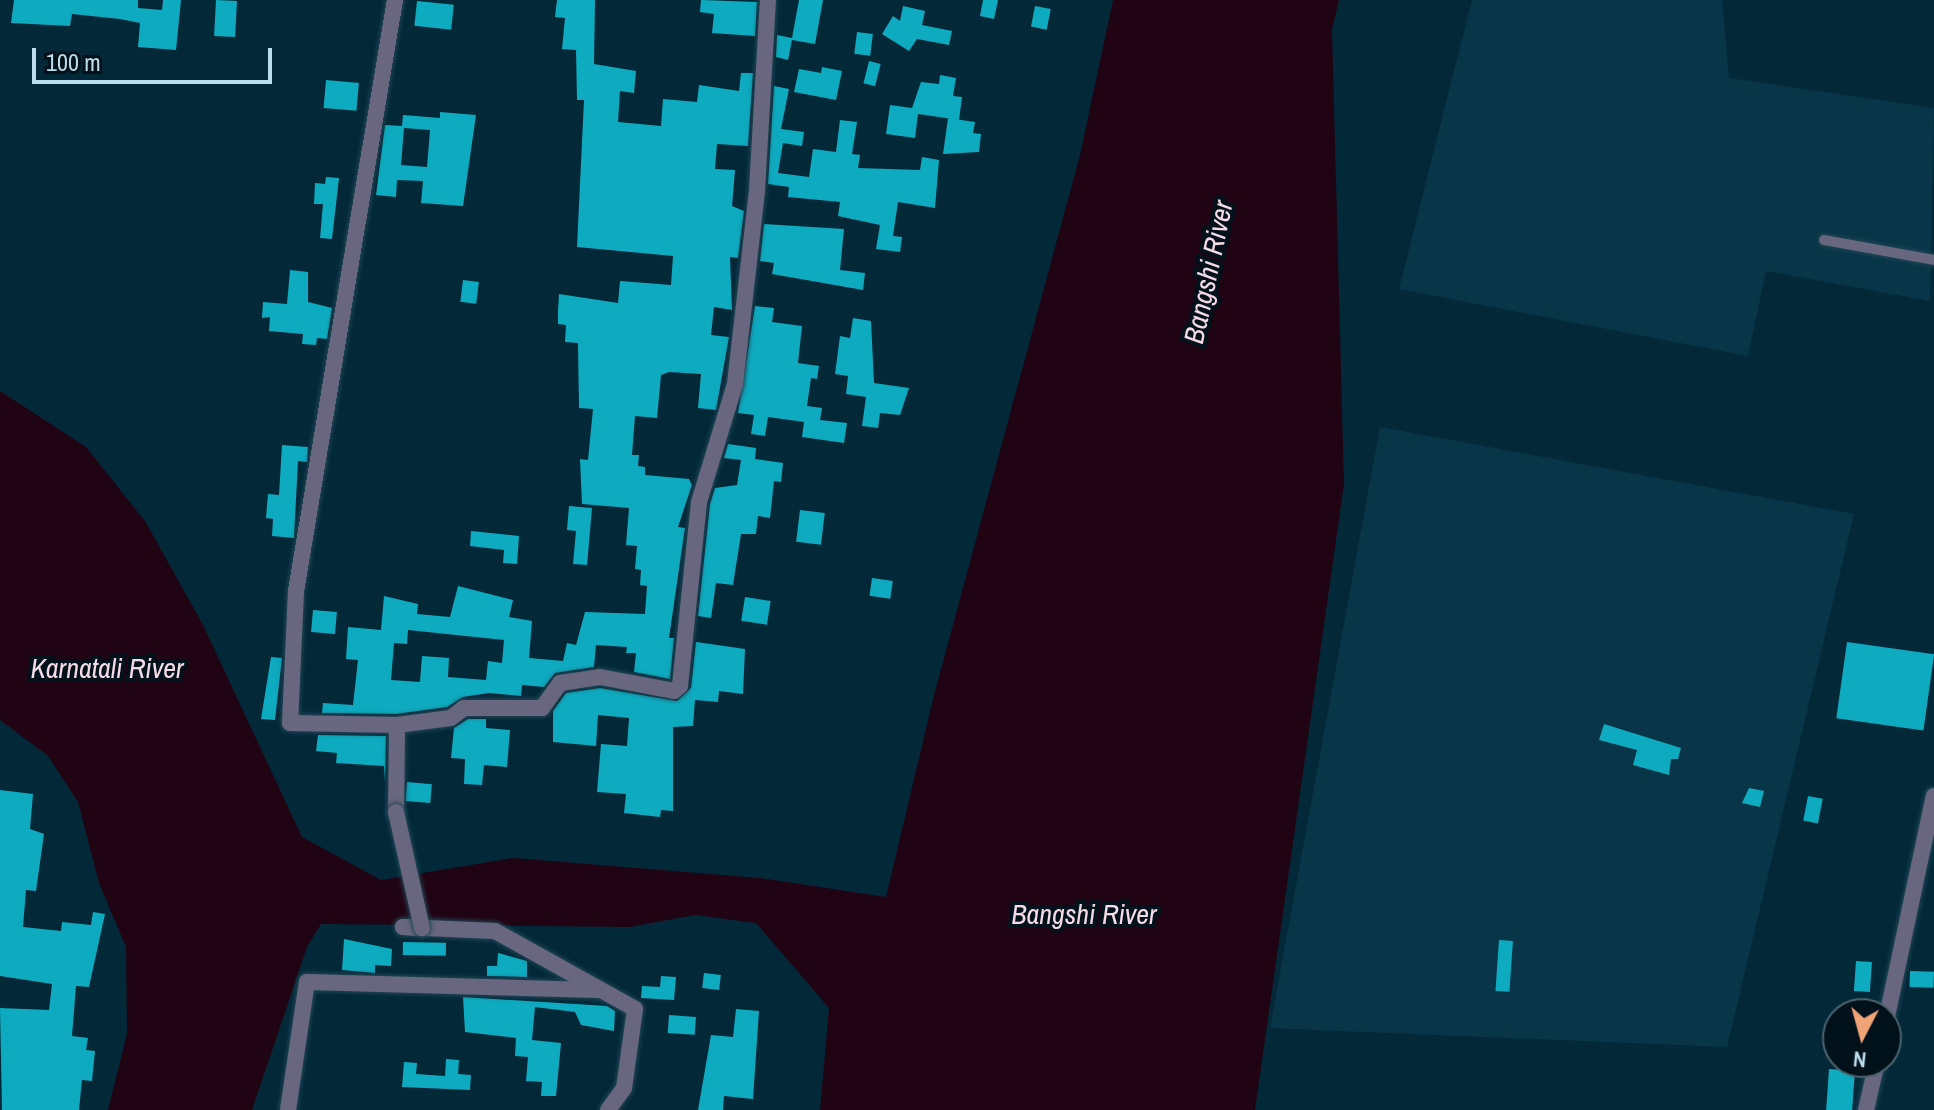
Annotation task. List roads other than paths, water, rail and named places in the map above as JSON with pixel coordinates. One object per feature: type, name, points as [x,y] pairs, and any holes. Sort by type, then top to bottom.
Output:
[{"type":"street","points":[[395,0],[296,591],[290,723],[397,725],[451,718],[464,708],[542,708],[560,683],[600,677],[674,691],[680,686],[699,502],[735,384],[757,190],[768,0]]},
{"type":"street","points":[[397,725],[396,812],[422,928],[403,927],[436,925],[495,931],[635,1009],[624,1088],[608,1110]]},
{"type":"street","points":[[1891,998],[1934,796]]},
{"type":"street","points":[[288,1110],[307,982],[599,990]]},
{"type":"street","points":[[1866,1110],[1873,1078]]},
{"type":"lane","points":[[1824,240],[1934,260]]},
{"type":"water","name":"Bangshi River","points":[[1113,0],[1339,0],[1332,29],[1344,484],[1255,1110],[820,1110],[829,1008],[756,923],[695,915],[630,927],[321,924],[307,947],[252,1110],[108,1110],[127,1034],[126,947],[99,883],[78,802],[48,756],[0,720],[0,391],[86,447],[145,521],[203,625],[302,837],[381,880],[513,858],[760,878],[886,897],[934,695],[1080,155]]},
{"type":"water label","name":"Karnatali River","points":[[107,668]]}]
